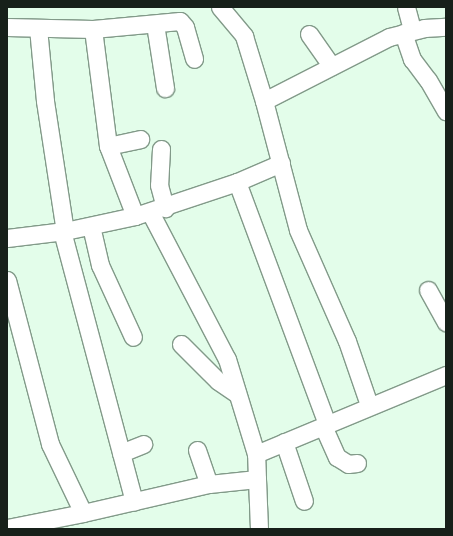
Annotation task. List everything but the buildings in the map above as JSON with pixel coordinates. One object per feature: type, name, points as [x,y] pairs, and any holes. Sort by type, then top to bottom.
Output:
[{"type":"street","points":[[220,7],[244,36],[264,101],[298,230],[347,341],[369,405]]},
{"type":"street","points":[[406,7],[412,59],[428,80],[446,111]]},
{"type":"street","points":[[7,27],[92,29],[182,23],[194,58]]},
{"type":"street","points":[[155,24],[165,88]]},
{"type":"street","points":[[264,101],[377,42],[408,32],[446,27]]},
{"type":"street","points":[[38,28],[45,101],[63,232],[134,502]]},
{"type":"street","points":[[92,29],[108,146],[150,212],[227,359],[256,454],[259,529]]},
{"type":"street","points":[[309,34],[331,66]]},
{"type":"street","points":[[108,146],[140,140]]},
{"type":"street","points":[[150,212],[159,185],[161,149]]},
{"type":"street","points":[[7,238],[63,232],[150,212],[237,182],[281,163]]},
{"type":"street","points":[[237,182],[337,457],[348,464],[357,463]]},
{"type":"street","points":[[91,226],[100,265],[133,337]]},
{"type":"street","points":[[7,280],[50,444],[84,514]]},
{"type":"street","points":[[428,290],[446,322]]},
{"type":"street","points":[[181,344],[218,381],[237,394]]},
{"type":"street","points":[[256,454],[369,405],[446,375]]},
{"type":"street","points":[[284,442],[304,501]]},
{"type":"street","points":[[121,453],[143,444]]},
{"type":"street","points":[[197,450],[209,484]]},
{"type":"street","points":[[7,528],[84,514],[209,484],[257,479]]}]
